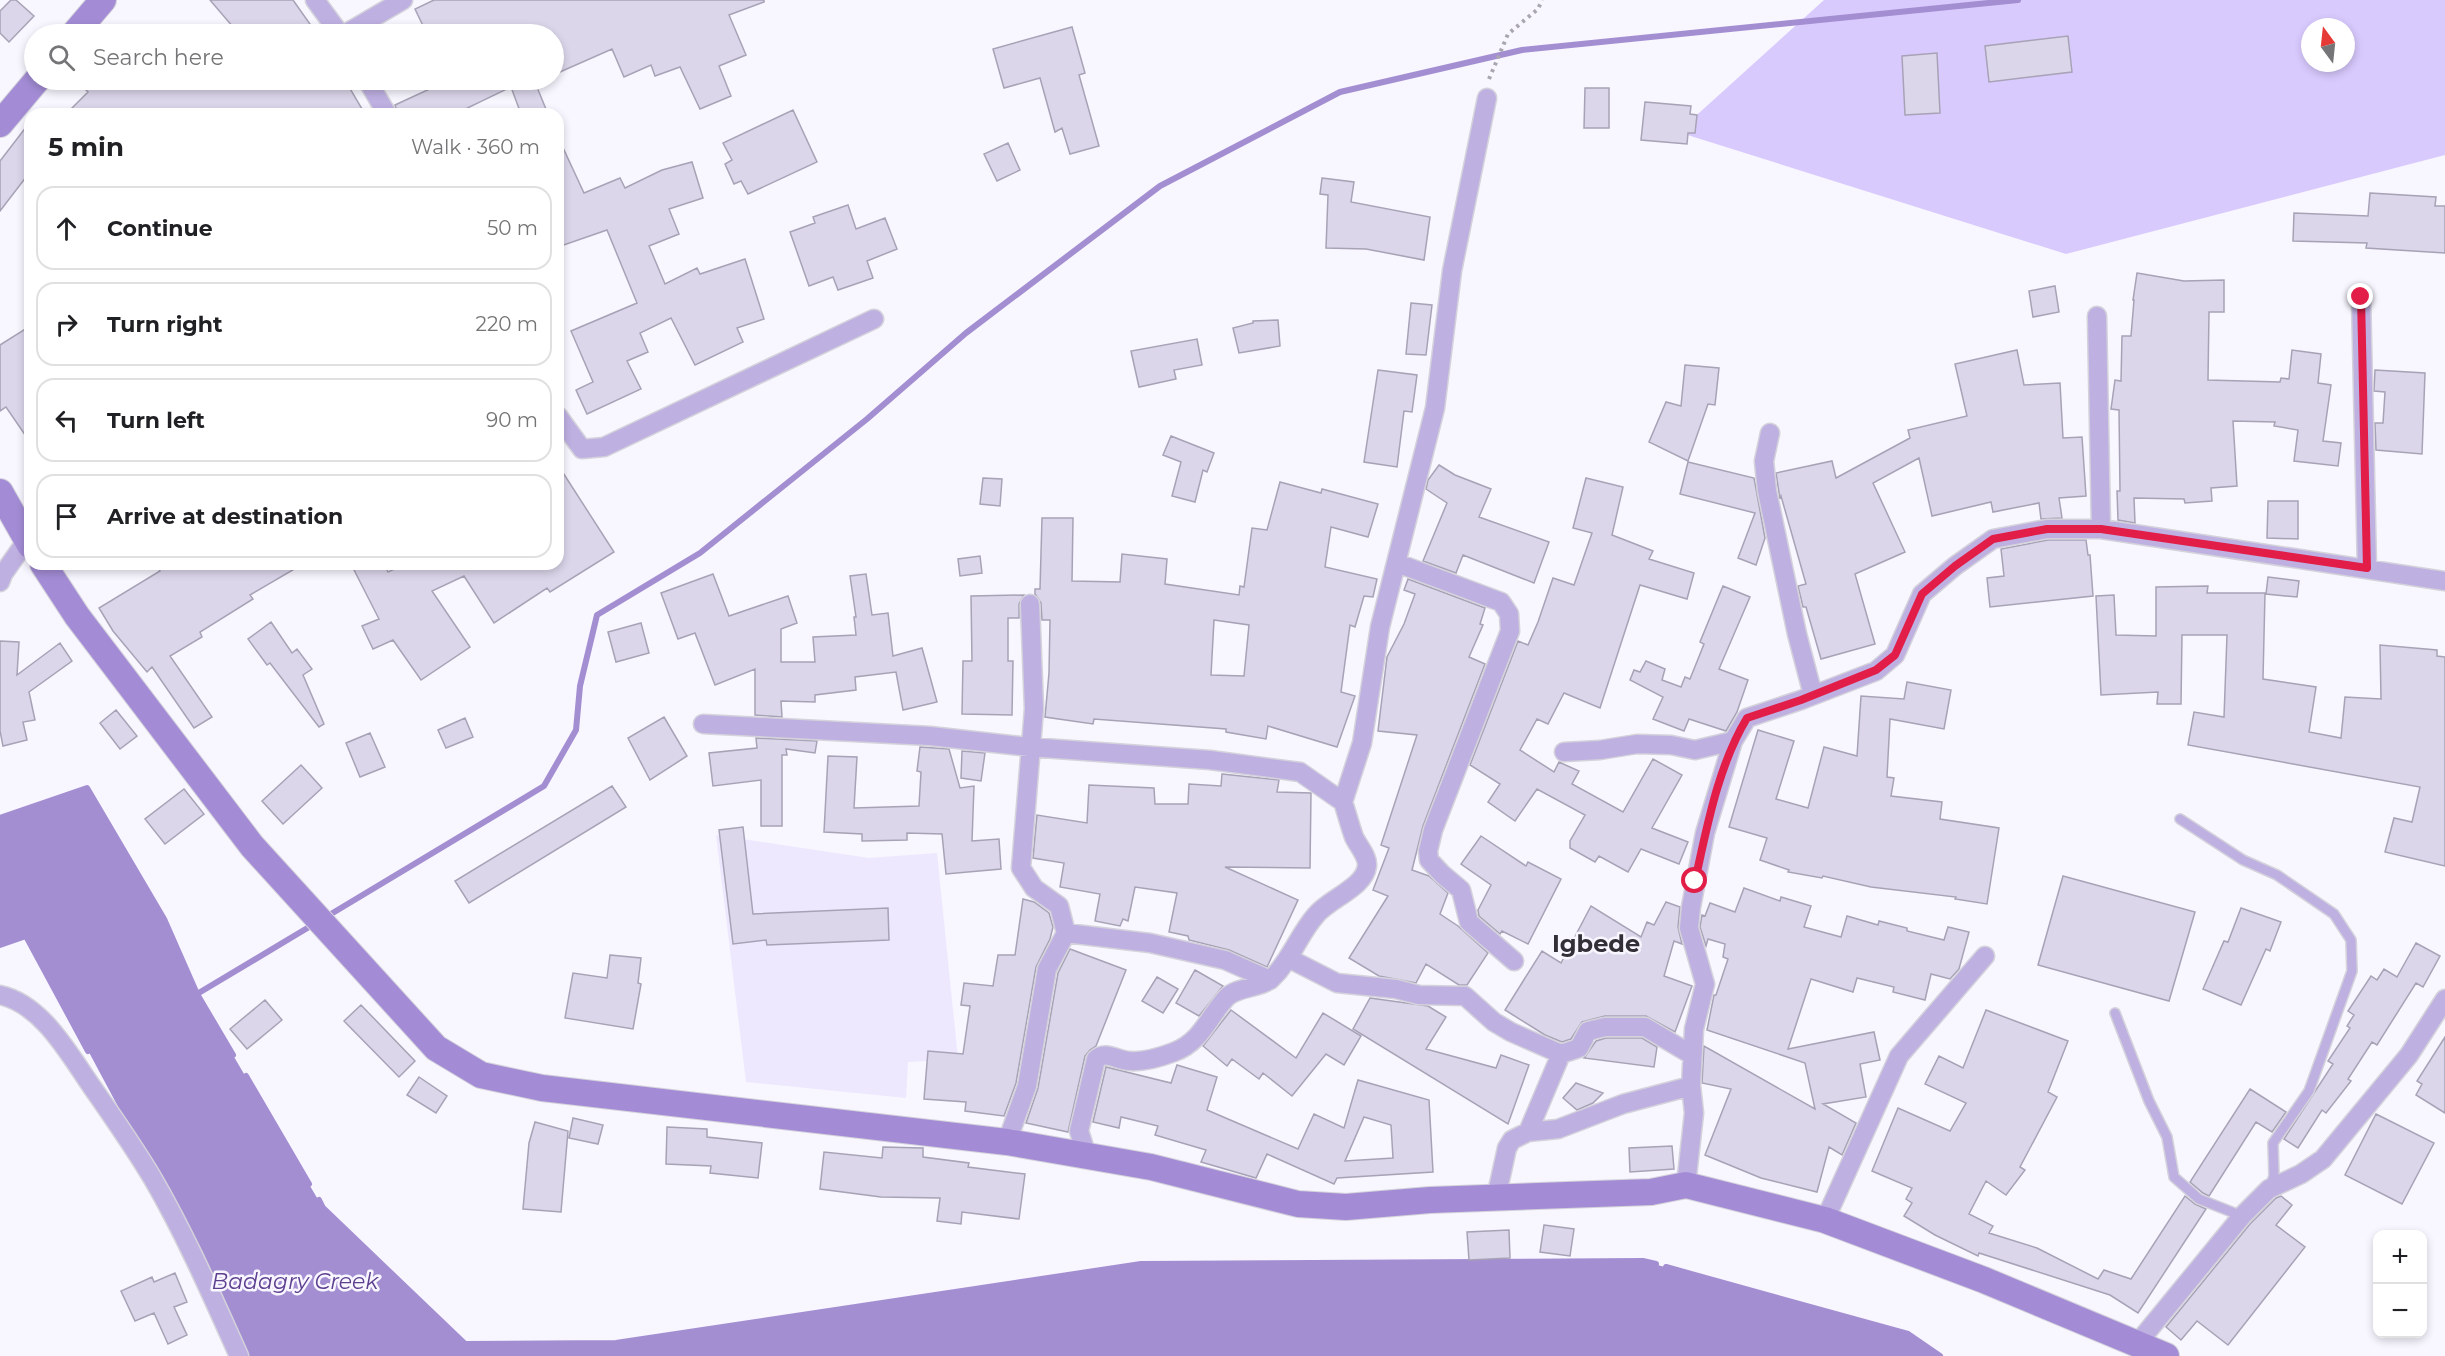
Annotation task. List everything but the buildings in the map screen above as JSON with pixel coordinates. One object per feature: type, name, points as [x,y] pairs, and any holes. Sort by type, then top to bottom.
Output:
[{"type":"street","points":[[83,24],[103,0]]},
{"type":"street","points":[[315,0],[333,24]]},
{"type":"street","points":[[362,24],[403,0]]},
{"type":"street","points":[[0,124],[29,90]]},
{"type":"street","points":[[373,90],[383,108]]},
{"type":"street","points":[[1087,1156],[1079,1131],[1096,1059],[1100,1055],[1106,1055],[1129,1061],[1149,1059],[1175,1052],[1194,1042],[1228,995],[1270,980],[1288,958],[1314,916],[1330,900],[1361,880],[1367,865],[1349,823],[1343,802],[1362,743],[1380,627],[1435,408],[1452,271],[1487,98]]},
{"type":"street","points":[[2361,297],[2367,568]]},
{"type":"street","points":[[2097,316],[2101,529]]},
{"type":"street","points":[[564,424],[582,449],[604,447],[874,319]]},
{"type":"street","points":[[1770,433],[1764,460],[1767,491],[1797,634],[1813,695]]},
{"type":"street","points":[[0,492],[24,533]]},
{"type":"street","points":[[1686,1185],[1694,1113],[1691,1086],[1694,1029],[1705,984],[1689,927],[1691,907],[1706,833],[1733,741],[1747,718],[1876,670],[1895,655],[1922,594],[1955,566],[1993,539],[2047,529],[2101,529],[2445,581]]},
{"type":"street","points":[[1,577],[24,548]]},
{"type":"street","points":[[1397,563],[1501,602],[1509,614],[1510,631],[1433,830],[1428,851],[1429,860],[1461,890],[1469,922],[1514,961]]},
{"type":"street","points":[[47,570],[77,616],[252,846],[436,1048],[481,1075],[542,1088],[1007,1142],[1151,1167],[1298,1204],[1346,1207],[1651,1192],[1686,1185],[1825,1220],[1984,1280],[2166,1356]]},
{"type":"street","points":[[1007,1142],[1027,1086],[1047,969],[1066,933],[1059,906],[1034,888],[1021,868],[1029,747],[1034,709],[1030,604]]},
{"type":"street","points":[[703,724],[930,736],[1029,747],[1210,760],[1300,772],[1343,802]]},
{"type":"street","points":[[1564,752],[1600,750],[1637,744],[1671,745],[1695,750],[1733,741]]},
{"type":"street","points":[[1066,933],[1150,943],[1225,960],[1270,980]]},
{"type":"street","points":[[1825,1220],[1899,1056],[1984,956]]},
{"type":"street","points":[[1288,958],[1337,983],[1396,989],[1419,995],[1465,996],[1494,1022],[1561,1054],[1579,1047],[1588,1031],[1605,1027],[1644,1027],[1692,1054]]},
{"type":"street","points":[[0,995],[8,997],[38,1015],[74,1061],[128,1140],[152,1178],[194,1255],[239,1356]]},
{"type":"street","points":[[2137,1344],[2242,1216],[2269,1189],[2301,1174],[2323,1159],[2409,1055],[2445,999]]},
{"type":"street","points":[[1528,1132],[1561,1054]]},
{"type":"street","points":[[1496,1198],[1507,1148],[1512,1140],[1528,1132],[1558,1129],[1623,1104],[1691,1086]]},
{"type":"lane","points":[[2180,819],[2243,861],[2277,875],[2334,914],[2351,940],[2352,971],[2309,1091],[2272,1143],[2274,1176],[2269,1189]]},
{"type":"lane","points":[[2115,1013],[2149,1101],[2167,1137],[2174,1177],[2199,1199],[2242,1216]]},
{"type":"path","points":[[1487,98],[1489,77],[1508,34],[1538,9],[1542,0]]},
{"type":"shaded area","points":[[1824,0],[2445,0],[2445,155],[2066,254],[1678,132]]},
{"type":"shaded area","points":[[716,835],[869,858],[937,853],[958,1059],[908,1062],[906,1098],[746,1082]]},
{"type":"water","name":"Badagry Creek","points":[[87,788],[164,919],[197,994],[323,1208],[465,1344],[616,1343],[1141,1264],[1643,1261],[1908,1334],[1940,1356],[251,1356],[27,936],[0,945],[0,818]]},
{"type":"waterway","points":[[326,917],[544,786],[576,730],[580,686],[597,615],[700,553],[867,419],[966,333],[1160,186],[1340,92],[1522,50],[2018,0]]},
{"type":"waterway","points":[[0,818],[87,788],[164,919],[197,994],[233,1055]]},
{"type":"waterway","points":[[194,999],[197,994],[314,924]]},
{"type":"waterway","points":[[0,945],[26,936],[88,1051]]},
{"type":"waterway","points":[[246,1076],[309,1184]]},
{"type":"waterway","points":[[319,1200],[323,1208],[465,1344],[616,1343],[1141,1264],[1643,1261],[1656,1264]]},
{"type":"waterway","points":[[1666,1267],[1908,1334],[1940,1356]]},
{"type":"waterway","points":[[234,1325],[251,1356]]},
{"type":"district","name":"Igbede","points":[[1596,944]]},
{"type":"route","points":[[1695,881],[1706,833],[1733,741],[1747,718],[1801,700],[1876,670],[1895,655],[1922,594],[1955,566],[1993,539],[2047,529],[2101,529],[2367,568],[2361,297]]}]
